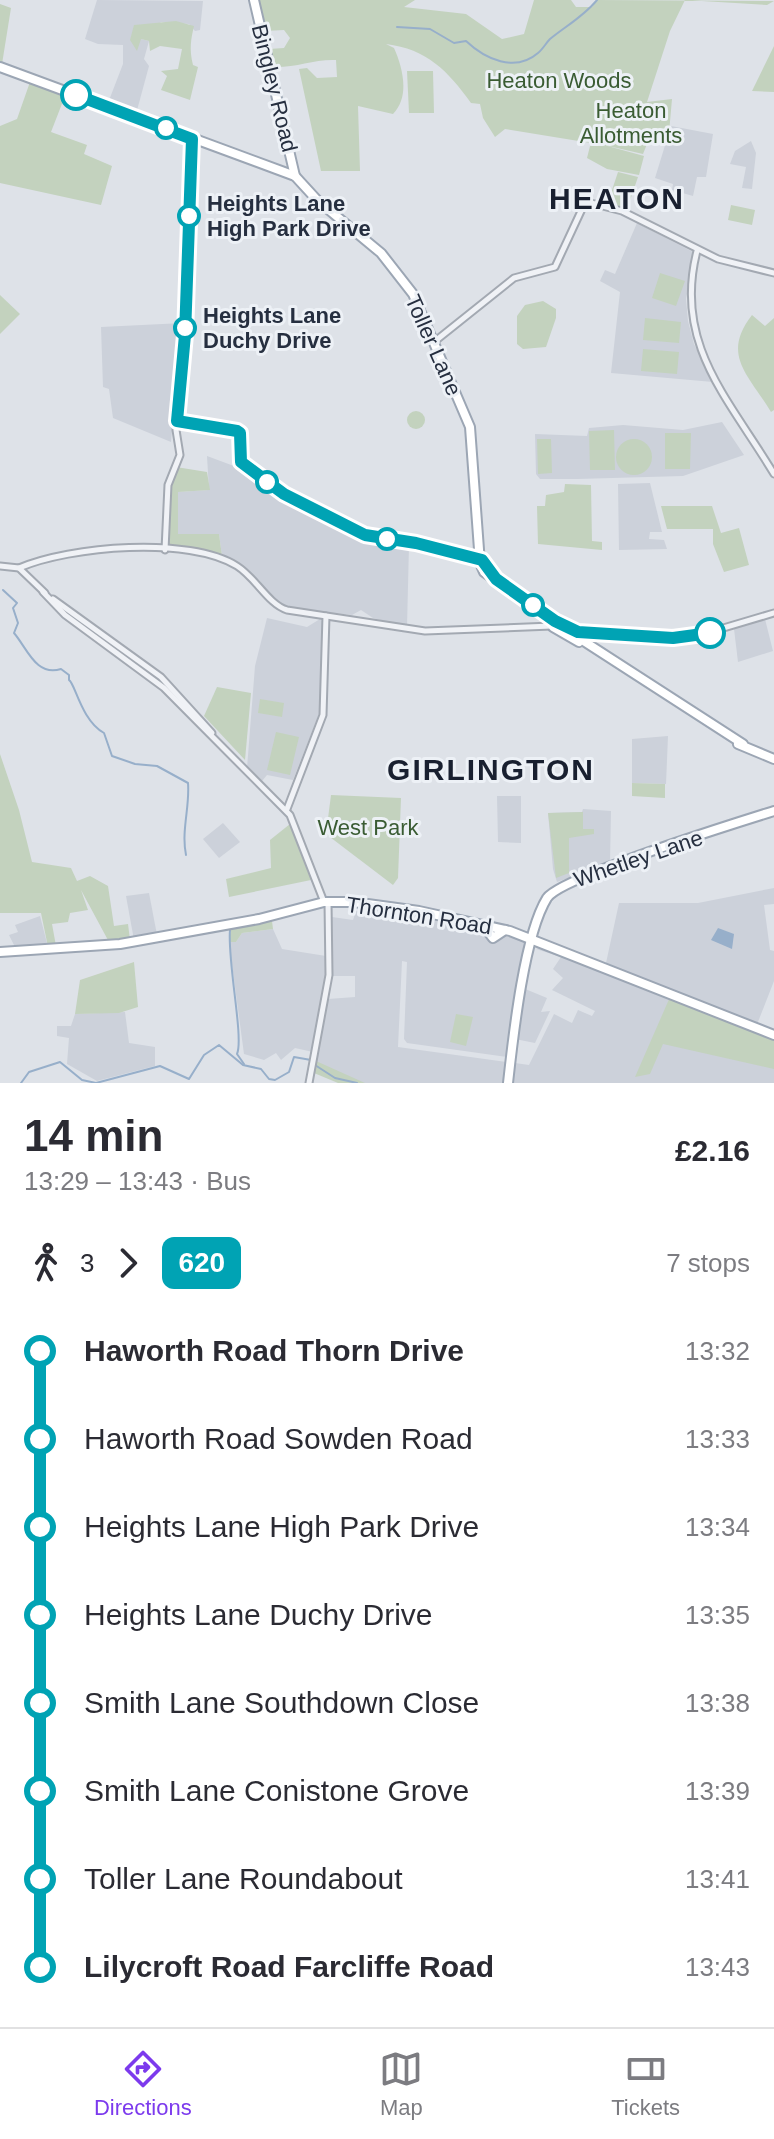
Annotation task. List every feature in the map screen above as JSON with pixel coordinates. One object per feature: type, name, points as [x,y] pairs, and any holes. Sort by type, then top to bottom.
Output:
[{"type":"main road","name":"Bingley Road","points":[[254,0],[295,176]]},
{"type":"main road","points":[[0,67],[295,176]]},
{"type":"main road","name":"Toller Lane","points":[[295,176],[317,200],[381,253],[413,294],[470,427],[482,560],[492,576],[553,623],[576,635],[653,692],[721,734],[774,759]]},
{"type":"main road","name":"Whetley Lane","points":[[508,1083],[516,1016],[533,939],[546,900],[569,881],[774,811]]},
{"type":"main road","name":"Thornton Road","points":[[0,952],[133,943],[326,902],[403,908],[522,935],[774,1035]]},
{"type":"main road","points":[[522,935],[530,952],[547,944]]},
{"type":"street","points":[[165,550],[168,485],[180,455],[176,430],[185,335],[192,139]]},
{"type":"street","points":[[434,342],[514,278],[555,267],[586,205],[596,203],[622,211],[697,251],[774,273]]},
{"type":"street","points":[[697,251],[689,296],[698,348],[774,474]]},
{"type":"street","points":[[0,566],[19,568],[120,546],[165,550],[225,560],[258,581],[281,608],[425,631],[553,623]]},
{"type":"street","points":[[19,568],[43,592],[161,677],[231,756],[287,809],[326,902],[329,975],[309,1083]]},
{"type":"street","points":[[576,635],[693,637],[774,613]]},
{"type":"street","points":[[287,809],[323,715],[326,616]]},
{"type":"shaded area","points":[[97,0],[203,1],[200,30],[195,31],[189,24],[161,22],[141,39],[149,41],[144,59],[149,66],[136,114],[108,103],[123,64],[123,45],[98,44],[85,39]]},
{"type":"shaded area","points":[[671,126],[713,134],[706,177],[697,177],[693,196],[672,190],[673,184],[655,178]]},
{"type":"shaded area","points":[[751,141],[756,153],[752,189],[742,188],[746,167],[730,164],[735,151]]},
{"type":"shaded area","points":[[637,223],[695,253],[686,299],[688,321],[694,344],[713,382],[611,373],[620,292],[600,281],[605,270],[615,274]]},
{"type":"shaded area","points":[[183,323],[171,442],[113,418],[109,389],[103,387],[101,327]]},
{"type":"shaded area","points":[[722,422],[744,455],[683,476],[540,479],[536,474],[535,434],[587,436],[589,428],[623,425],[683,430]]},
{"type":"shaded area","points":[[207,456],[242,469],[284,497],[348,531],[369,540],[409,545],[407,627],[373,618],[361,610],[352,615],[290,608],[274,599],[259,580],[222,556],[219,534],[178,535],[178,492],[209,490]]},
{"type":"shaded area","points":[[650,483],[662,532],[650,532],[649,539],[664,540],[667,549],[619,550],[618,484]]},
{"type":"shaded area","points":[[267,618],[307,627],[320,619],[323,622],[321,709],[293,780],[267,775],[262,781],[247,768],[255,666]]},
{"type":"shaded area","points":[[765,619],[773,651],[738,662],[734,629]]},
{"type":"shaded area","points":[[668,736],[666,784],[632,783],[632,739]]},
{"type":"shaded area","points":[[497,796],[521,796],[521,843],[498,842]]},
{"type":"shaded area","points":[[583,809],[611,811],[610,863],[557,882],[548,813],[582,812]]},
{"type":"shaded area","points":[[223,823],[240,842],[219,858],[203,839]]},
{"type":"shaded area","points":[[774,888],[774,904],[764,905],[770,950],[774,951],[774,981],[756,1027],[606,963],[619,903],[698,903]]},
{"type":"shaded area","points":[[149,893],[157,935],[134,940],[126,896]]},
{"type":"shaded area","points":[[356,911],[405,919],[406,912],[458,921],[526,942],[518,986],[547,998],[541,1012],[550,1011],[535,1043],[510,1038],[507,1057],[407,1043],[404,1039],[407,962],[402,961],[398,1047],[529,1065],[554,1014],[572,1023],[578,1010],[592,1016],[595,1011],[552,990],[563,978],[553,969],[561,957],[536,949],[541,947],[618,974],[774,1040],[774,1083],[363,1083],[339,1075],[316,1061],[328,999],[355,997],[355,976],[332,976],[332,917],[353,920]]},
{"type":"shaded area","points":[[40,916],[48,947],[16,949],[9,935],[18,932],[15,925]]},
{"type":"shaded area","points":[[273,929],[282,949],[326,956],[326,976],[313,1052],[295,1048],[281,1060],[276,1053],[264,1060],[244,1054],[229,942],[236,942],[242,933]]},
{"type":"shaded area","points":[[125,1012],[129,1043],[155,1047],[155,1066],[97,1081],[67,1064],[69,1038],[57,1036],[57,1026],[71,1026],[75,1014]]},
{"type":"green space","name":"Heaton Woods","points":[[256,0],[415,0],[404,7],[466,14],[502,39],[524,34],[534,0],[571,0],[576,7],[592,7],[597,0],[685,0],[670,31],[647,102],[672,99],[669,133],[651,134],[643,154],[604,145],[644,156],[639,175],[607,169],[587,158],[590,146],[603,145],[505,129],[495,137],[483,118],[480,104],[471,103],[435,63],[413,51],[386,44],[394,48],[402,73],[403,91],[398,107],[393,114],[358,106],[360,171],[321,171],[299,69],[307,68],[317,78],[337,77],[336,60],[272,67],[269,49],[284,48],[290,38],[284,30],[265,31]]},
{"type":"green space","points":[[694,1],[774,1],[767,5]]},
{"type":"green space","points":[[0,4],[11,8],[2,64],[0,63]]},
{"type":"green space","points":[[176,21],[194,26],[191,54],[193,65],[198,67],[190,100],[161,90],[167,76],[161,71],[178,69],[182,49],[160,46],[150,51],[149,41],[141,39],[137,51],[130,40],[134,25]]},
{"type":"green space","points":[[774,46],[774,92],[752,91]]},
{"type":"green space","points":[[407,71],[433,71],[434,113],[409,113]]},
{"type":"green space","points":[[30,82],[65,96],[51,132],[87,145],[84,154],[112,166],[101,205],[0,183],[0,126],[17,119]]},
{"type":"green space","points":[[618,172],[638,177],[627,209],[608,202]]},
{"type":"green space","points":[[731,205],[755,210],[752,225],[728,220]]},
{"type":"green space","points":[[660,273],[685,281],[676,306],[652,298]]},
{"type":"green space","points":[[0,295],[20,314],[0,334]]},
{"type":"green space","points":[[543,301],[556,309],[546,347],[523,349],[517,344],[517,316],[525,305]]},
{"type":"green space","points":[[752,315],[765,326],[774,318],[774,410],[771,412],[747,375],[738,353],[743,329]]},
{"type":"green space","points":[[645,318],[681,322],[679,343],[643,340]]},
{"type":"green space","points":[[643,349],[679,352],[677,374],[641,371]]},
{"type":"green space","points":[[416,411],[425,420],[416,429],[407,420]]},
{"type":"green space","points":[[614,430],[615,470],[590,470],[589,431]]},
{"type":"green space","points":[[665,433],[691,433],[690,469],[665,469]]},
{"type":"green space","points":[[537,439],[551,439],[552,473],[538,474]]},
{"type":"green space","points":[[634,439],[647,444],[652,457],[647,470],[634,475],[621,470],[616,457],[621,444]]},
{"type":"green space","points":[[176,467],[207,472],[210,490],[178,492],[178,534],[219,534],[222,556],[166,549],[170,486]]},
{"type":"green space","points":[[565,484],[591,485],[592,541],[602,542],[602,550],[538,544],[537,506],[545,506],[546,495],[564,492]]},
{"type":"green space","points":[[661,506],[712,506],[721,533],[739,528],[749,565],[724,572],[713,544],[713,529],[667,529]]},
{"type":"green space","points":[[217,687],[251,693],[245,760],[204,716]]},
{"type":"green space","points":[[260,699],[284,703],[282,717],[258,713]]},
{"type":"green space","points":[[276,732],[299,737],[290,775],[267,770]]},
{"type":"green space","points":[[0,754],[32,862],[71,868],[77,881],[90,876],[108,886],[114,926],[128,924],[130,940],[109,942],[81,890],[88,910],[70,913],[68,922],[52,924],[56,946],[48,947],[41,913],[0,913]]},
{"type":"green space","points":[[632,783],[665,784],[665,798],[632,796]]},
{"type":"green space","name":"West Park","points":[[331,795],[401,798],[398,878],[393,885],[326,834]]},
{"type":"green space","points":[[583,812],[583,829],[594,829],[594,834],[569,838],[569,873],[556,878],[548,813]]},
{"type":"green space","points":[[290,824],[311,880],[229,897],[226,879],[271,868],[270,840]]},
{"type":"green space","points":[[272,921],[273,929],[242,933],[236,942],[229,942],[231,929]]},
{"type":"green space","points":[[134,962],[138,1007],[119,1013],[75,1014],[80,980]]},
{"type":"green space","points":[[670,997],[774,1040],[774,1069],[663,1044],[650,1074],[635,1077]]},
{"type":"green space","points":[[456,1014],[473,1017],[466,1046],[450,1042]]},
{"type":"green space","points":[[316,1061],[365,1083],[338,1083],[314,1073]]},
{"type":"water","points":[[718,928],[734,934],[732,949],[711,940]]},
{"type":"waterway","points":[[397,27],[430,29],[454,43],[466,41],[491,58],[520,62],[538,53],[597,0]]},
{"type":"waterway","points":[[3,590],[17,603],[13,608],[18,623],[14,633],[39,665],[45,669],[61,669],[69,675],[84,711],[104,733],[112,756],[135,764],[157,766],[188,783],[184,837],[186,855]]},
{"type":"waterway","points":[[230,930],[239,1045],[237,1054],[244,1064]]},
{"type":"waterway","points":[[21,1083],[29,1072],[60,1062],[82,1080],[96,1083],[160,1066],[189,1079],[204,1055],[219,1045],[243,1065],[261,1069],[269,1079],[275,1080],[289,1072],[294,1057],[311,1060]]},
{"type":"waterway","points":[[315,1065],[335,1078],[357,1083]]},
{"type":"bus line","name":"620","points":[[76,95],[192,139],[185,335],[177,421],[237,431],[240,433],[241,462],[284,494],[365,535],[416,543],[470,560],[482,560],[496,579],[555,621],[578,632],[673,638],[710,633]]},
{"type":"place","name":"Heights Lane High Park Drive","points":[[189,216]]},
{"type":"place","name":"Heights Lane Duchy Drive","points":[[185,328]]},
{"type":"district","name":"HEATON","points":[[617,199]]},
{"type":"district","name":"GIRLINGTON","points":[[491,770]]},
{"type":"park label","name":"Heaton Allotments","points":[[631,122]]}]
